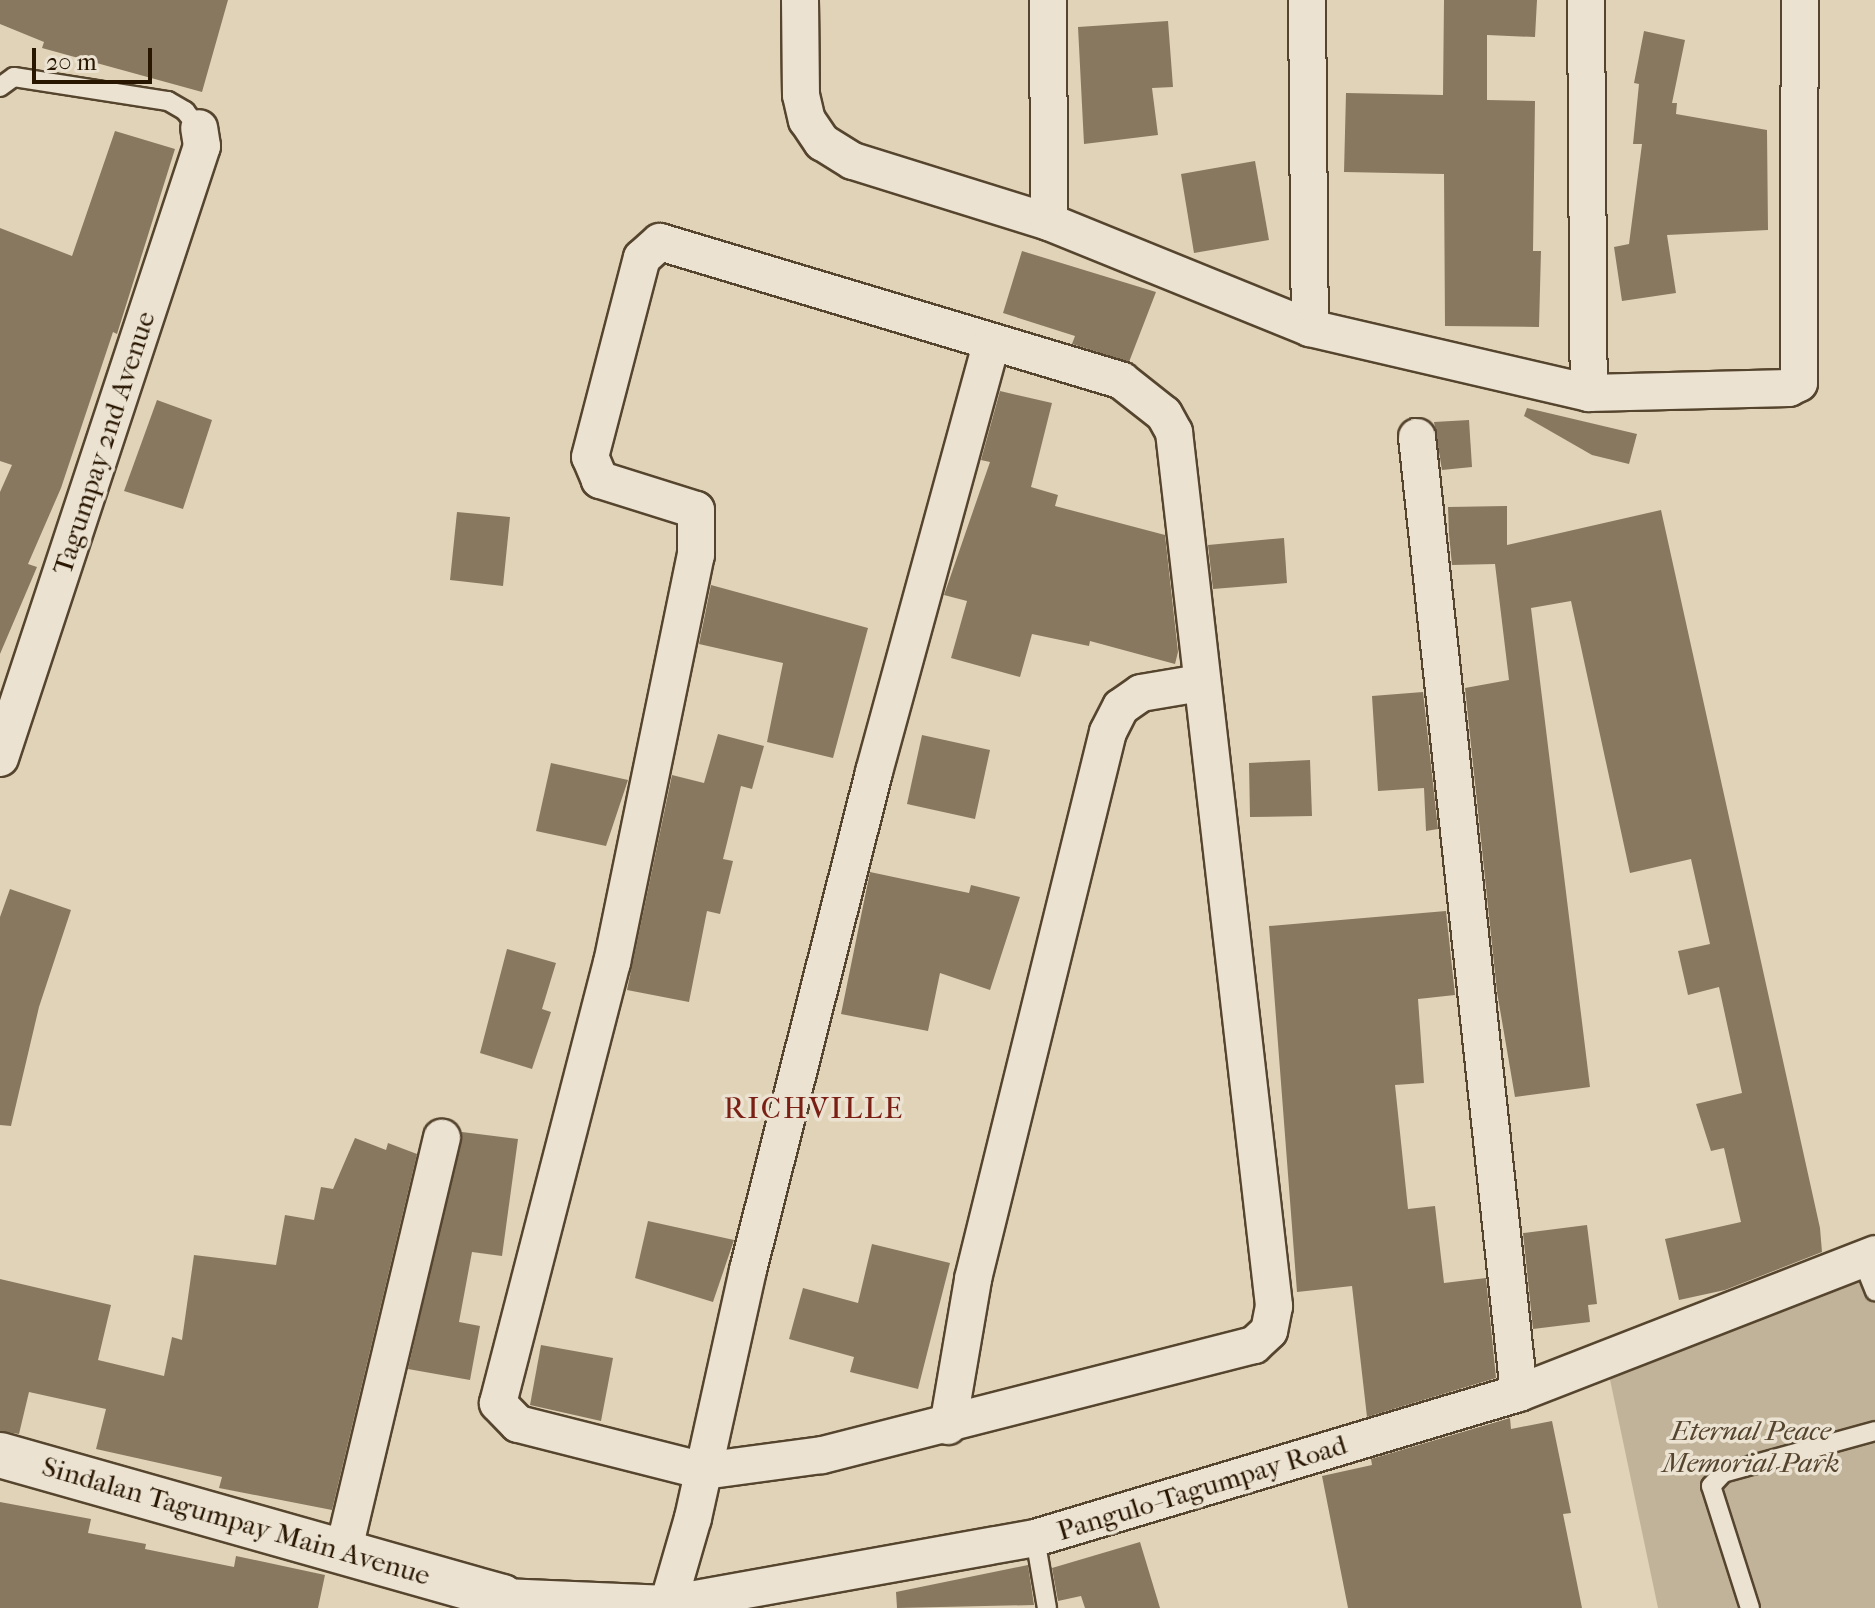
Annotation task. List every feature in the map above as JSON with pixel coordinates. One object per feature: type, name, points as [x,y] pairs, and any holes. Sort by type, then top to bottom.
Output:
[{"type":"main road","name":"Sindalan Tagumpay Main Avenue","points":[[0,1455],[508,1602]]},
{"type":"street","points":[[800,0],[801,95],[807,120],[822,142],[853,161],[1049,222],[1310,328],[1589,393],[1789,388],[1799,383],[1800,0]]},
{"type":"street","points":[[1048,0],[1049,222]]},
{"type":"street","points":[[1307,0],[1310,328]]},
{"type":"street","points":[[1586,0],[1589,393]]},
{"type":"street","name":"Tagumpay 2nd Avenue","points":[[0,758],[202,146],[199,128]]},
{"type":"street","points":[[668,243],[1122,381],[1164,414],[1174,432],[1200,683],[1273,1321],[1254,1345],[948,1426],[822,1455],[704,1471],[518,1424],[498,1403],[612,963],[696,555],[696,510],[600,480],[590,457],[642,258],[652,244],[668,243]]},
{"type":"street","points":[[668,1604],[704,1471],[794,1089],[991,343]]},
{"type":"street","points":[[1417,437],[1519,1393]]},
{"type":"street","points":[[948,1426],[973,1279],[1108,732],[1121,707],[1141,693],[1200,683]]},
{"type":"street","points":[[343,1553],[442,1138]]},
{"type":"street","name":"Pangulo-Tagumpay Road","points":[[508,1602],[668,1604],[1035,1538],[1519,1393],[1871,1268]]},
{"type":"lane","points":[[0,87],[14,77],[168,101],[185,111],[199,128]]},
{"type":"lane","points":[[1750,1608],[1711,1486],[1723,1473],[1875,1431]]},
{"type":"lane","points":[[1035,1538],[1047,1608]]},
{"type":"green space","name":"Eternal Peace Memorial Park","points":[[1875,1268],[1875,1608],[1658,1608],[1608,1370]]},
{"type":"building","points":[[0,0],[228,0],[202,92],[42,48],[44,42],[0,24]]},
{"type":"building","points":[[1444,0],[1537,0],[1535,37],[1487,35],[1487,100],[1535,101],[1533,251],[1541,251],[1539,327],[1445,326],[1444,174],[1344,172],[1346,93],[1443,95]]},
{"type":"building","points":[[1168,21],[1173,87],[1152,88],[1158,135],[1084,144],[1078,27]]},
{"type":"building","points":[[1644,31],[1685,40],[1672,103],[1677,103],[1676,114],[1767,130],[1768,230],[1667,235],[1676,293],[1622,301],[1614,247],[1629,244],[1642,144],[1633,144],[1639,84],[1634,83]]},
{"type":"building","points":[[115,131],[175,149],[117,334],[113,332],[61,488],[28,564],[37,567],[0,654],[0,492],[12,465],[0,461],[0,228],[72,256]]},
{"type":"building","points":[[1255,161],[1269,240],[1194,253],[1181,174]]},
{"type":"building","points":[[1022,251],[1156,292],[1129,362],[1072,344],[1075,336],[1003,313]]},
{"type":"building","points":[[1000,391],[1052,403],[1031,487],[1058,495],[1055,506],[1165,535],[1178,652],[1175,664],[1090,641],[1089,646],[1032,634],[1020,677],[951,658],[967,601],[944,595],[990,462],[981,460]]},
{"type":"building","points":[[157,400],[212,420],[183,509],[124,491]]},
{"type":"building","points":[[1527,408],[1637,434],[1629,464],[1592,455],[1524,416]]},
{"type":"building","points":[[1469,420],[1472,467],[1442,470],[1434,422]]},
{"type":"building","points":[[1507,506],[1507,545],[1661,510],[1820,1228],[1822,1252],[1725,1290],[1679,1300],[1665,1239],[1741,1222],[1724,1148],[1711,1151],[1696,1104],[1742,1093],[1719,987],[1688,995],[1678,951],[1710,944],[1691,859],[1630,873],[1571,601],[1531,608],[1590,1087],[1515,1097],[1497,992],[1465,688],[1509,680],[1495,564],[1452,565],[1448,507]]},
{"type":"building","points":[[457,512],[510,517],[503,586],[450,580]]},
{"type":"building","points":[[1284,538],[1287,583],[1213,589],[1208,545]]},
{"type":"building","points":[[711,585],[868,628],[833,758],[767,742],[783,663],[699,644]]},
{"type":"building","points":[[1423,692],[1438,829],[1426,831],[1424,788],[1378,791],[1372,696]]},
{"type":"building","points":[[718,734],[764,746],[752,789],[741,786],[723,859],[733,861],[720,914],[707,911],[689,1002],[627,990],[672,775],[704,783]]},
{"type":"building","points":[[922,735],[990,750],[975,819],[907,804]]},
{"type":"building","points":[[1310,760],[1312,816],[1250,817],[1249,763]]},
{"type":"building","points":[[551,763],[628,780],[606,846],[536,831]]},
{"type":"building","points":[[870,872],[969,893],[971,885],[1020,897],[990,990],[940,973],[928,1031],[841,1014]]},
{"type":"building","points":[[10,889],[71,910],[39,1007],[11,1126],[0,1125],[0,917]]},
{"type":"building","points":[[1446,911],[1455,995],[1418,999],[1424,1083],[1395,1085],[1408,1209],[1435,1206],[1444,1283],[1486,1278],[1496,1378],[1367,1417],[1352,1286],[1297,1292],[1269,926]]},
{"type":"building","points":[[507,949],[556,963],[542,1009],[551,1012],[532,1069],[480,1053]]},
{"type":"building","points":[[462,1132],[518,1139],[502,1256],[472,1252],[459,1322],[480,1326],[470,1380],[408,1369]]},
{"type":"building","points":[[355,1138],[386,1150],[388,1143],[417,1154],[332,1510],[219,1488],[222,1477],[96,1449],[106,1409],[29,1392],[19,1434],[0,1431],[0,1279],[111,1305],[98,1360],[164,1376],[172,1337],[182,1340],[194,1255],[276,1265],[285,1215],[314,1220],[321,1187],[333,1189]]},
{"type":"building","points":[[648,1221],[734,1240],[713,1302],[635,1278]]},
{"type":"building","points":[[1587,1225],[1597,1304],[1588,1305],[1590,1322],[1533,1329],[1523,1233]]},
{"type":"building","points":[[872,1244],[950,1263],[918,1389],[850,1372],[854,1357],[789,1339],[803,1288],[858,1303]]},
{"type":"building","points":[[541,1345],[613,1358],[601,1421],[530,1405]]},
{"type":"building","points":[[1510,1418],[1511,1429],[1552,1421],[1571,1513],[1563,1514],[1582,1608],[1348,1608],[1322,1476],[1372,1465],[1371,1459]]},
{"type":"building","points":[[0,1502],[91,1519],[88,1533],[146,1544],[145,1549],[234,1567],[236,1556],[325,1575],[318,1608],[0,1608]]},
{"type":"building","points":[[1140,1542],[1160,1608],[1085,1608],[1081,1596],[1058,1601],[1052,1568]]},
{"type":"building","points":[[1028,1565],[1034,1605],[897,1608],[896,1592]]},
{"type":"district","name":"RICHVILLE","points":[[814,1109]]}]
